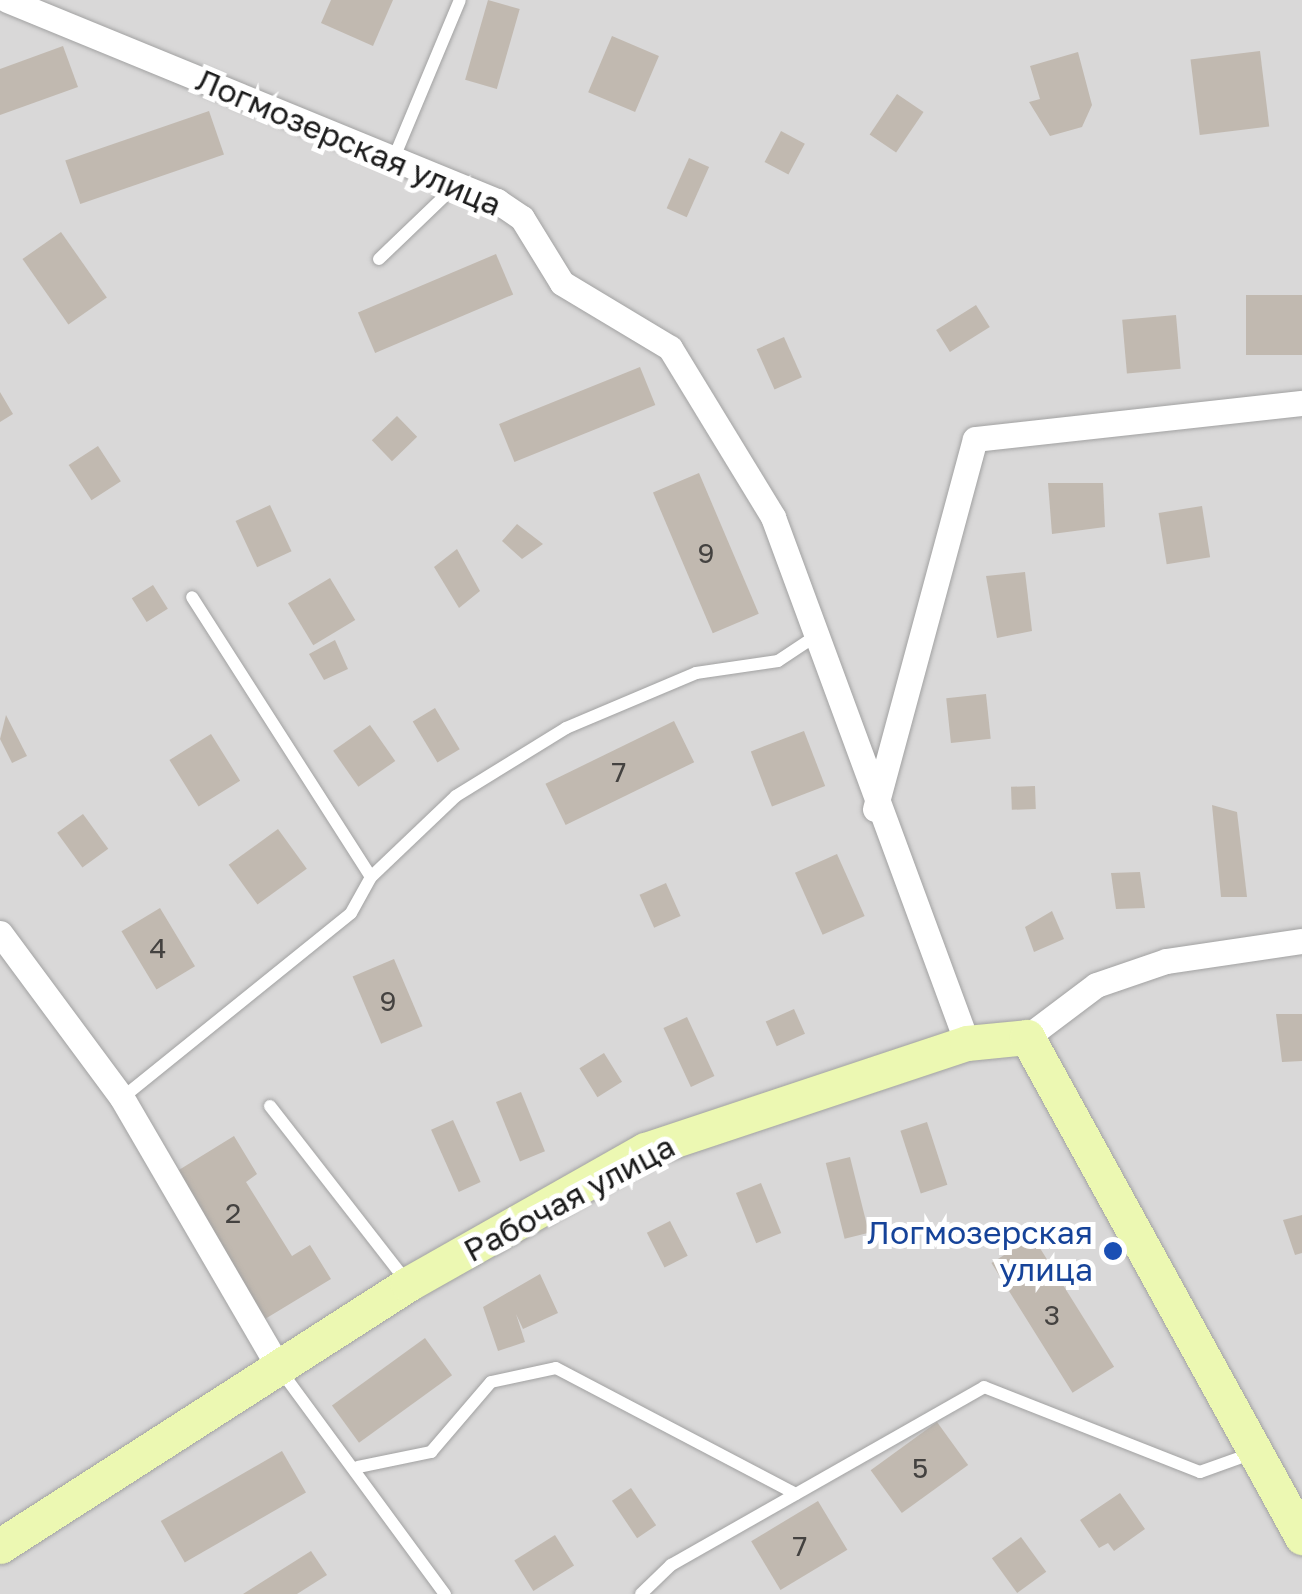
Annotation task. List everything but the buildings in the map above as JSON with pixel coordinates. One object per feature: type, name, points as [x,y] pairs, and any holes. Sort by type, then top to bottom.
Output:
[{"type":"street","name":"Логмозерская улица","points":[[7,0],[394,160],[522,218],[562,283],[670,348],[773,517],[875,809],[967,1043]]},
{"type":"street","points":[[875,809],[976,438],[1302,403]]},
{"type":"street","points":[[0,933],[122,1098],[280,1371]]},
{"type":"street","points":[[1302,941],[1166,961],[1096,985],[1027,1038],[1302,1536]]},
{"type":"street","name":"Рабочая улица","points":[[0,1546],[280,1371],[408,1284],[645,1150],[967,1043],[1027,1038]]},
{"type":"lane","points":[[394,160],[460,0]]},
{"type":"lane","points":[[379,259],[453,188]]},
{"type":"lane","points":[[192,597],[371,877]]},
{"type":"lane","points":[[122,1098],[351,913],[371,877],[456,796],[566,728],[696,673],[778,661],[814,637]]},
{"type":"lane","points":[[270,1106],[408,1284]]},
{"type":"lane","points":[[358,1467],[431,1452],[492,1382],[556,1368],[796,1494]]},
{"type":"lane","points":[[280,1371],[358,1467],[445,1594]]},
{"type":"lane","points":[[640,1594],[671,1565],[984,1387],[1200,1472],[1255,1452]]},
{"type":"shaded area","points":[[0,0],[1302,0],[1302,1594],[0,1594]]},
{"type":"place","name":"Логмозерская улица","points":[[1113,1251]]}]
